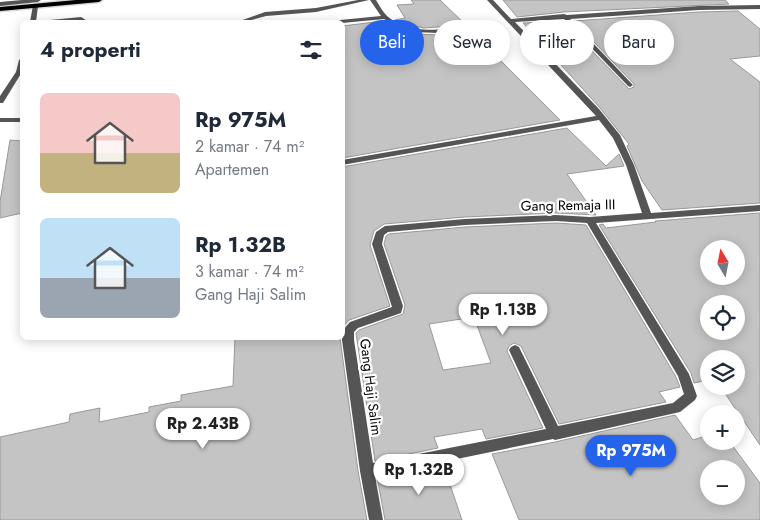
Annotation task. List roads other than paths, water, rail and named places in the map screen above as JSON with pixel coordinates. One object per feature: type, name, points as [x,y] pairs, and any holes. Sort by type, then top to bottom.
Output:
[{"type":"main road","points":[[0,9],[37,3],[99,0]]},
{"type":"street","points":[[246,20],[265,14],[316,10],[366,0]]},
{"type":"street","points":[[373,0],[385,17],[399,27],[434,31]]},
{"type":"street","points":[[490,0],[601,117],[617,137],[630,165],[648,216]]},
{"type":"street","points":[[689,0],[699,8]]},
{"type":"street","points":[[0,4],[37,3],[33,20]]},
{"type":"street","points":[[510,20],[699,8],[760,7]]},
{"type":"street","points":[[564,16],[630,85]]},
{"type":"street","points":[[345,21],[385,17]]},
{"type":"street","points":[[0,101],[20,68]]},
{"type":"street","points":[[345,162],[601,117]]},
{"type":"street","points":[[0,120],[20,120]]},
{"type":"street","name":"Gang Remaja III","points":[[379,234],[385,229],[390,228],[465,222],[556,218],[590,220],[760,208]]},
{"type":"street","points":[[367,471],[676,408],[691,396],[683,374],[590,220]]},
{"type":"street","name":"Gang Haji Salim","points":[[376,520],[348,340],[349,330],[354,325],[397,310],[398,306],[377,244],[379,234]]},
{"type":"street","points":[[515,350],[555,434]]}]
